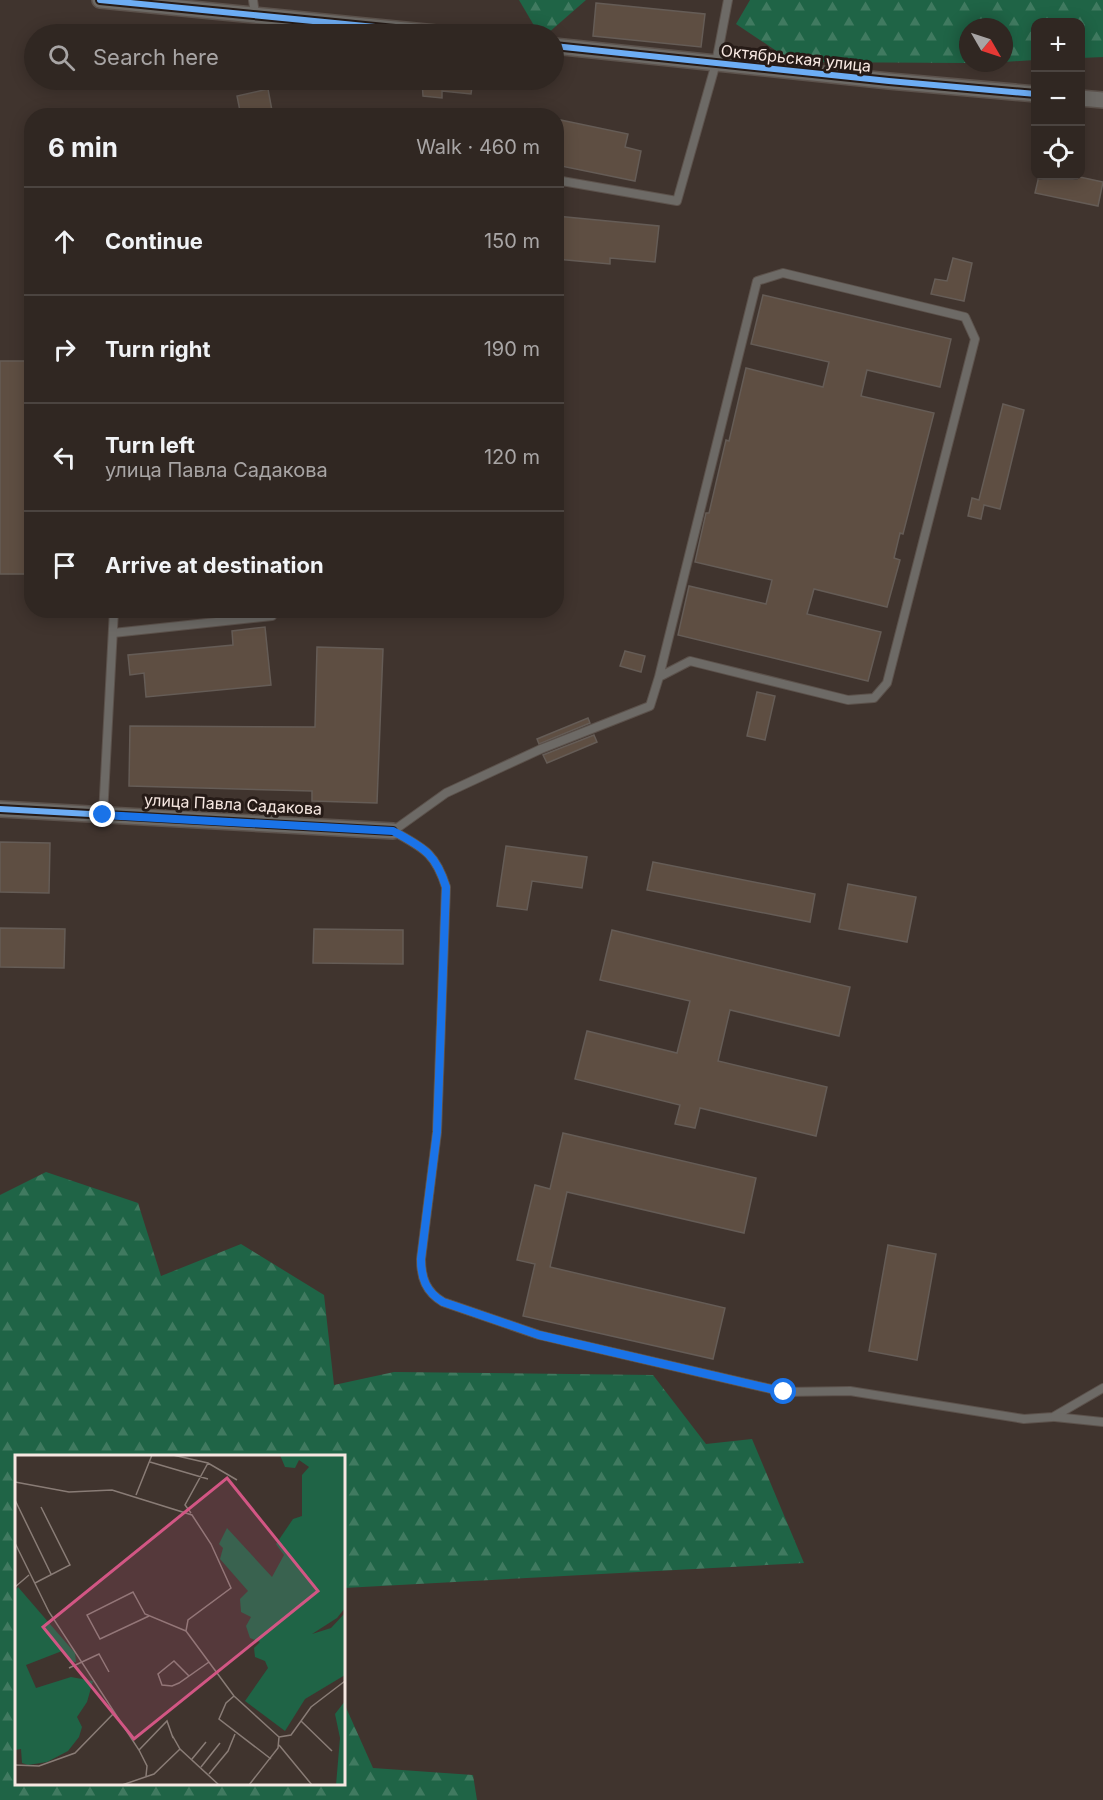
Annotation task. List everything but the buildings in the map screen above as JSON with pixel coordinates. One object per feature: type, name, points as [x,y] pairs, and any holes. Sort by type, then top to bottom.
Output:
[{"type":"street","points":[[100,0],[254,7],[376,24]]},
{"type":"street","name":"Октябрьская улица","points":[[564,47],[1031,94]]},
{"type":"street","points":[[1085,98],[1103,100]]},
{"type":"street","name":"улица Павла Садакова","points":[[0,809],[393,831]]},
{"type":"lane","points":[[564,181],[677,201],[716,63],[728,0]]},
{"type":"lane","points":[[659,677],[690,661],[848,700],[874,698],[881,690],[887,682],[975,339],[965,317],[783,273],[758,281],[650,706],[541,748],[446,793],[393,831],[425,849],[440,866],[446,887],[437,1132],[421,1259],[421,1275],[434,1297],[539,1335],[784,1392],[850,1391],[1024,1419],[1053,1417],[1103,1422]]},
{"type":"lane","points":[[103,815],[114,618]]},
{"type":"lane","points":[[113,633],[253,618]]},
{"type":"lane","points":[[1053,1417],[1103,1388]]},
{"type":"green space","points":[[519,0],[586,0],[558,24],[533,24]]},
{"type":"green space","points":[[750,0],[1103,0],[1103,57],[1085,58],[1085,18],[1031,18],[1031,60],[1013,61],[1013,18],[959,18],[959,63],[793,62],[736,24]]},
{"type":"green space","points":[[46,1172],[138,1203],[161,1276],[241,1244],[324,1295],[334,1385],[394,1372],[653,1375],[706,1444],[752,1439],[804,1563],[345,1588],[345,1455],[15,1455],[15,1785],[345,1785],[345,1705],[373,1768],[473,1775],[477,1800],[0,1800],[0,1195]]},
{"type":"cycle path","points":[[100,0],[344,24]]},
{"type":"cycle path","points":[[564,47],[1031,94]]},
{"type":"cycle path","points":[[0,809],[393,831]]},
{"type":"route","points":[[103,815],[393,831],[425,849],[440,866],[446,887],[437,1132],[421,1259],[421,1275],[428,1288],[434,1297],[443,1302],[539,1335],[784,1392]]}]
